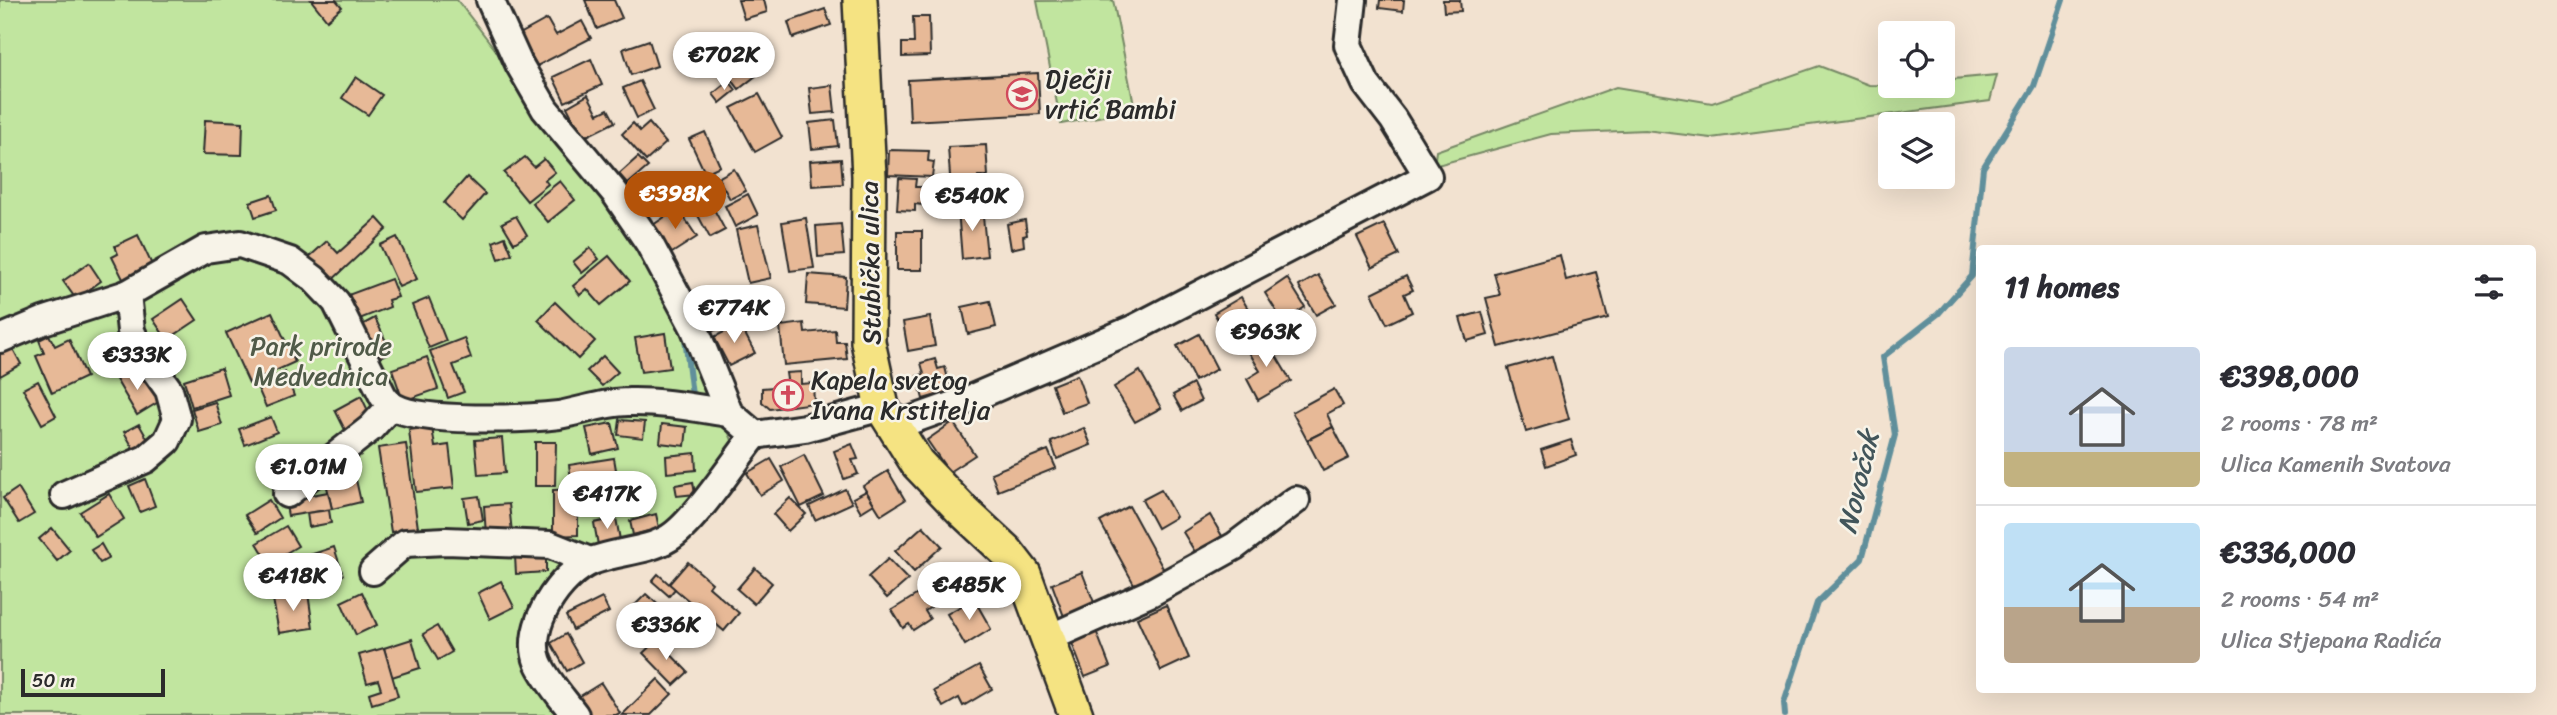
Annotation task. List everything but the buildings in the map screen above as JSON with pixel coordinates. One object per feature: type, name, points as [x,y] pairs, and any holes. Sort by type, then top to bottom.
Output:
[{"type":"main road","name":"Stubička ulica","points":[[860,0],[869,176],[868,342],[889,416],[917,463],[1007,552],[1024,574],[1076,715]]},
{"type":"street","points":[[490,0],[544,109],[615,192],[649,243],[694,327],[729,413],[755,435]]},
{"type":"street","points":[[575,715],[538,662],[534,639],[542,611],[561,584],[590,561],[671,538],[755,435],[889,416],[970,398],[1133,330],[1428,176],[1393,119],[1366,84],[1348,45],[1353,0]]},
{"type":"street","points":[[0,339],[43,321],[127,294],[206,249],[240,244],[290,261],[314,279],[336,302],[377,385],[391,406],[402,411],[450,417],[518,419],[624,402],[660,402],[729,413]]},
{"type":"street","points":[[64,495],[146,459],[167,441],[177,419],[169,390],[139,348],[131,331],[127,294]]},
{"type":"street","points":[[287,494],[372,428],[391,406]]},
{"type":"street","points":[[1049,638],[1150,593],[1235,546],[1296,500]]},
{"type":"street","points":[[373,570],[405,543],[446,541],[550,545],[590,561]]},
{"type":"green space","name":"Park prirode Medvednica","points":[[0,0],[457,0],[512,71],[657,280],[733,442],[715,474],[674,520],[540,599],[523,631],[532,669],[561,715],[0,715]]},
{"type":"green space","points":[[1113,0],[1135,110],[1061,124],[1037,1]]},
{"type":"green space","points":[[1819,66],[1869,85],[1878,85],[1878,98],[1955,98],[1955,79],[1997,75],[1990,101],[1907,112],[1878,112],[1878,116],[1711,138],[1645,130],[1551,134],[1434,166],[1436,151],[1616,87],[1712,103]]},
{"type":"waterway","name":"Novočak","points":[[1785,715],[1784,703],[1817,603],[1862,559],[1895,435],[1883,357],[1938,314],[1972,276],[1983,168],[2034,86],[2063,0]]},
{"type":"waterway","points":[[684,330],[692,395]]},
{"type":"place","name":"Dječji vrtić Bambi","points":[[1022,94]]},
{"type":"place","name":"Kapela svetog Ivana Krstitelja","points":[[788,395]]}]
